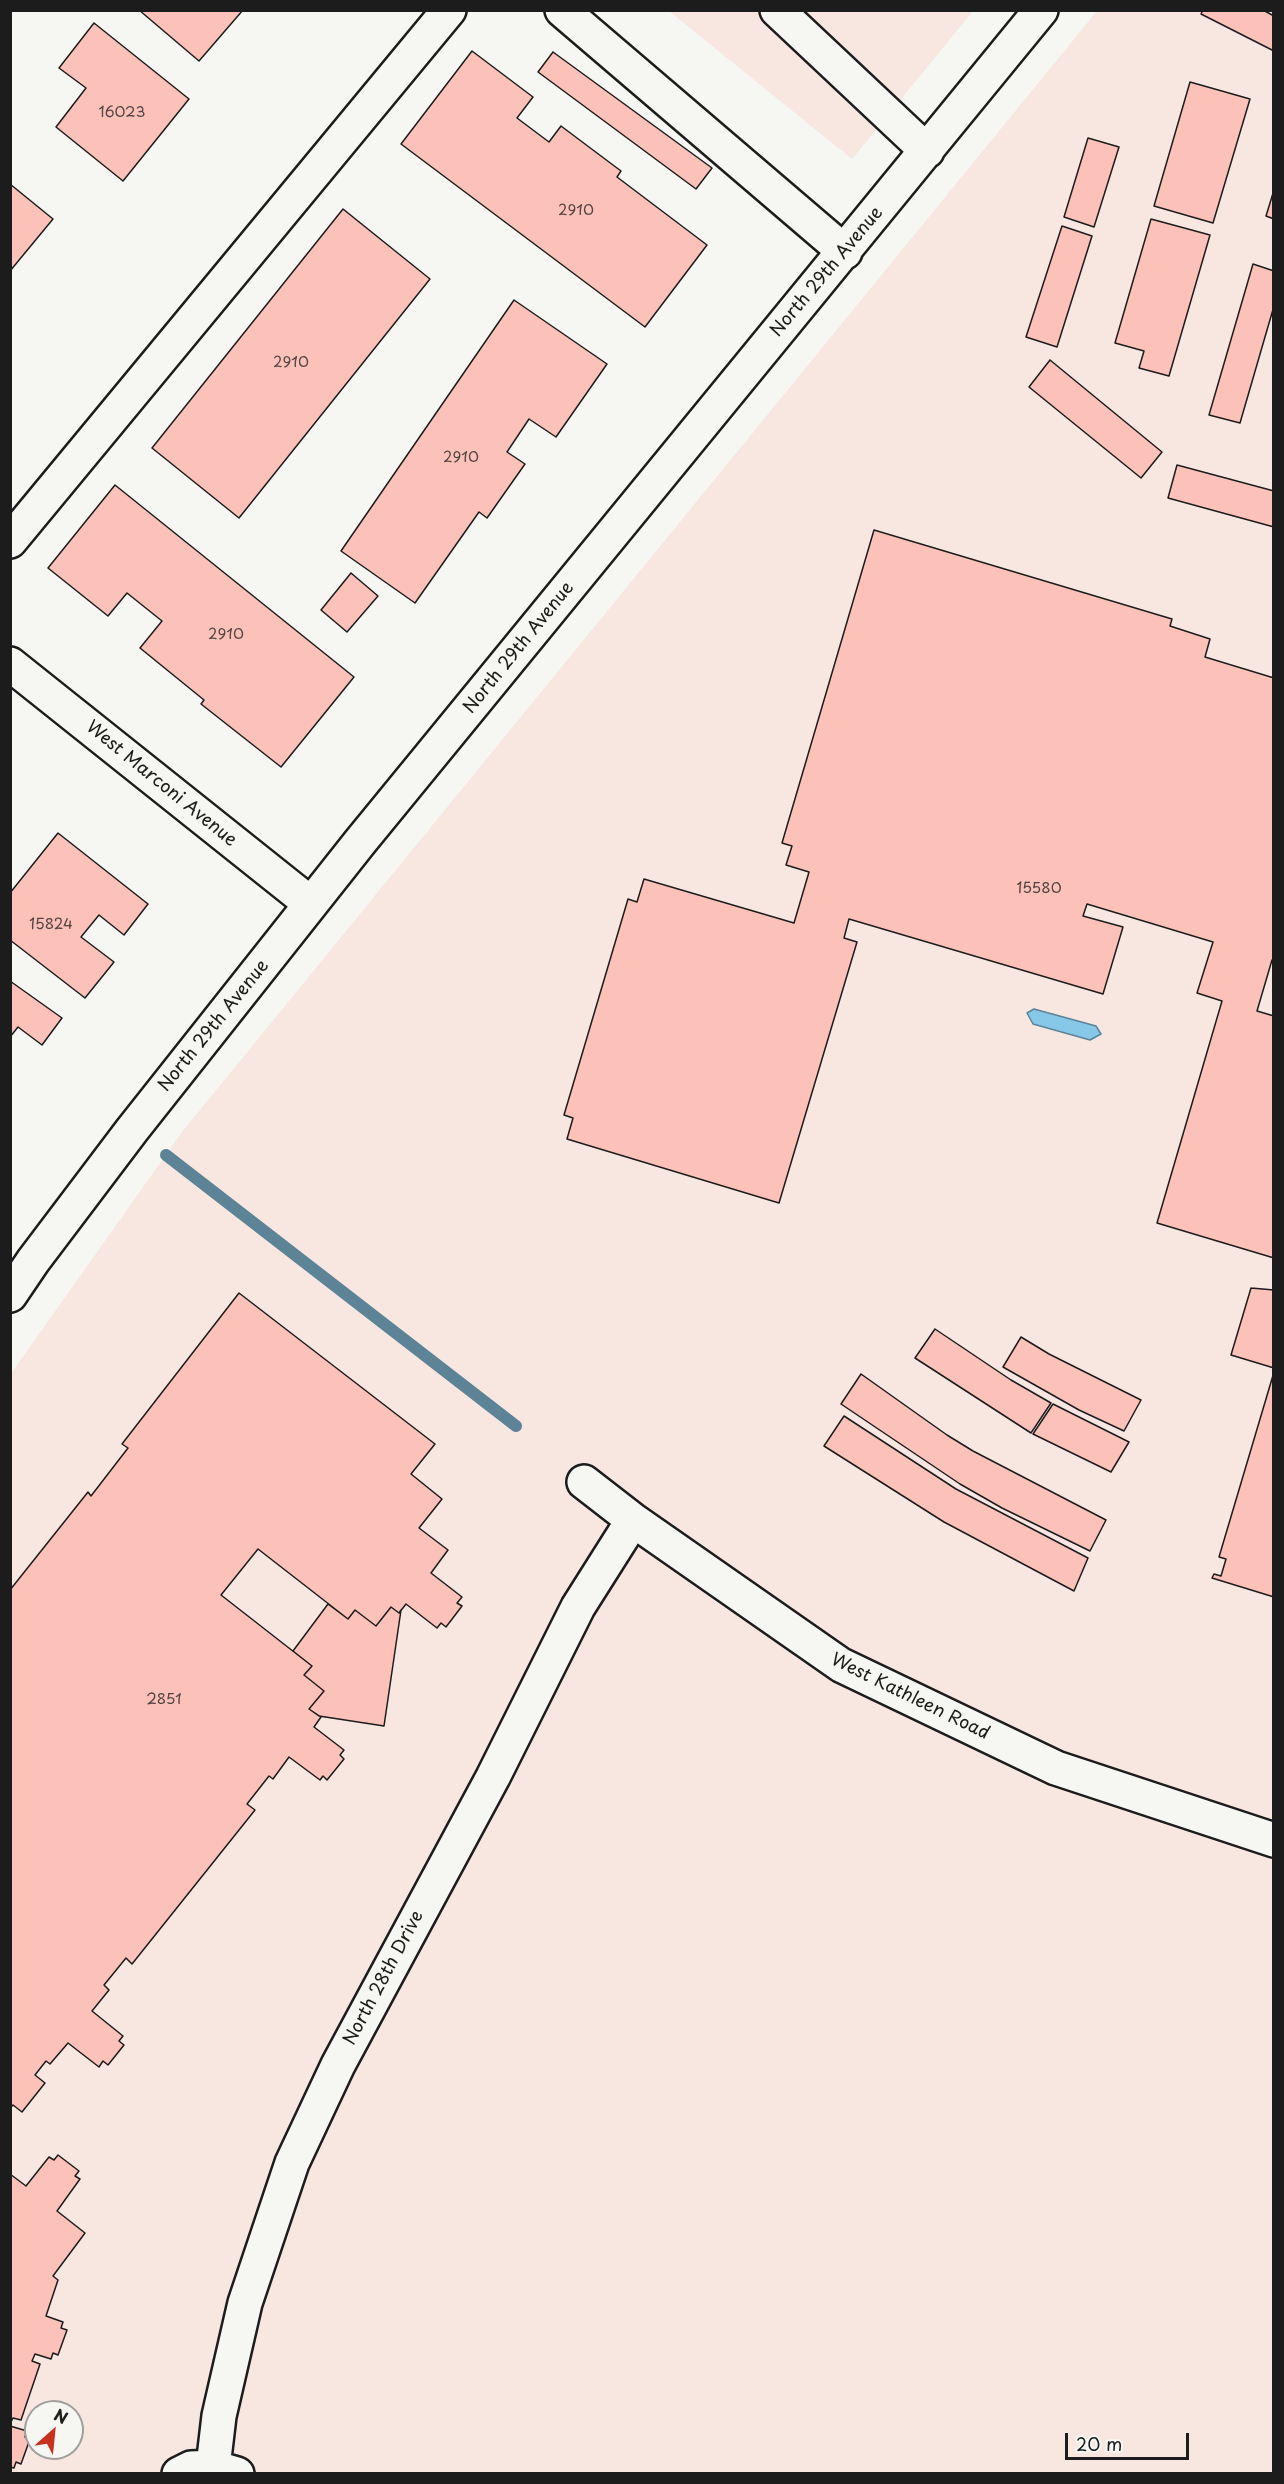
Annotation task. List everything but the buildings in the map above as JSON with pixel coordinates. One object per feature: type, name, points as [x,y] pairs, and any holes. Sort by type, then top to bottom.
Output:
[{"type":"street","points":[[10,541],[449,10]]},
{"type":"street","points":[[562,10],[844,252]]},
{"type":"street","points":[[777,10],[927,150]]},
{"type":"street","name":"North 29th Avenue","points":[[10,1295],[106,1164],[311,904],[1041,10]]},
{"type":"street","name":"West Marconi Avenue","points":[[10,664],[311,904]]},
{"type":"street","name":"West Kathleen Road","points":[[584,1482],[633,1520],[841,1665],[1056,1768],[1274,1840]]},
{"type":"street","name":"North 28th Drive","points":[[179,2474],[191,2468],[225,2470],[219,2416],[245,2302],[292,2163],[338,2065],[493,1777],[578,1607],[633,1520]]},
{"type":"shaded area","points":[[669,11],[973,11],[852,159]]},
{"type":"shaded area","points":[[1097,11],[1273,11],[1273,2473],[11,2473],[10,1375],[182,1132]]},
{"type":"water","points":[[1034,1009],[1096,1026],[1101,1034],[1090,1040],[1033,1024],[1027,1013]]},
{"type":"waterway","points":[[166,1155],[516,1426]]}]
